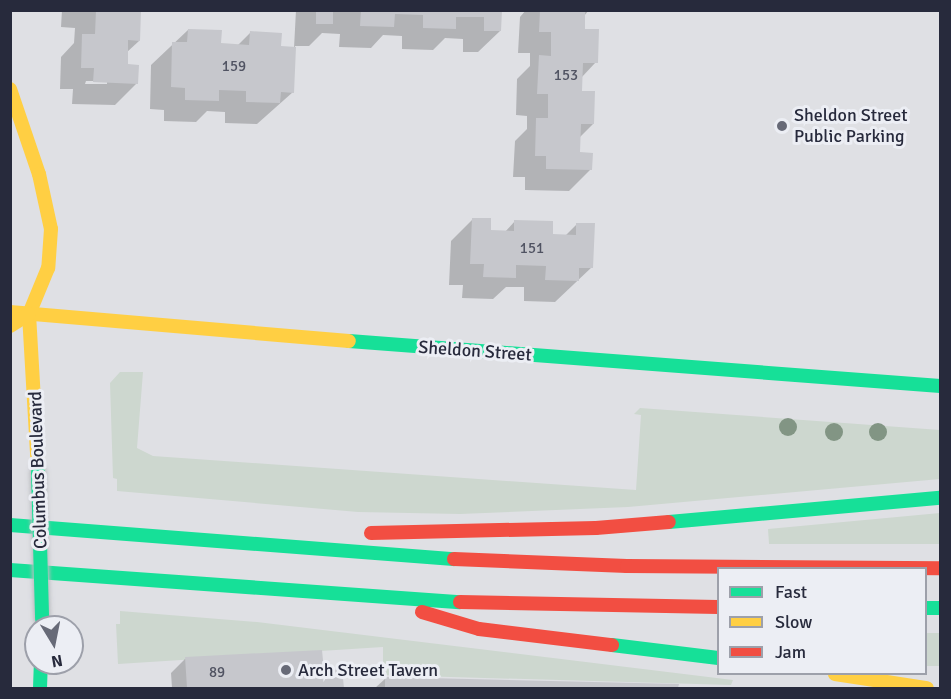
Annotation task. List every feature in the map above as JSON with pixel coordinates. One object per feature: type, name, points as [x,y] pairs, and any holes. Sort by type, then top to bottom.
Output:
[{"type":"main road","name":"Columbus Boulevard","points":[[10,89],[39,174],[51,229],[48,268],[29,314],[38,472],[41,615]]},
{"type":"main road","points":[[10,326],[29,314],[16,298]]},
{"type":"main road","name":"Sheldon Street","points":[[10,312],[940,386]]},
{"type":"main road","points":[[354,532],[596,528],[940,498]]},
{"type":"main road","points":[[10,525],[186,540],[556,564],[844,567]]},
{"type":"main road","points":[[186,540],[260,530]]},
{"type":"main road","points":[[10,570],[505,604],[717,607]]},
{"type":"main road","points":[[372,596],[479,629],[717,658]]},
{"type":"main road","points":[[842,675],[927,688]]},
{"type":"shaded area","points":[[120,372],[143,372],[137,448],[153,456],[636,490],[641,415],[634,414],[640,408],[940,430],[940,479],[628,507],[460,514],[358,512],[117,491],[117,479],[113,478],[110,383]]},
{"type":"shaded area","points":[[940,513],[940,544],[769,544],[768,529]]},
{"type":"shaded area","points":[[120,611],[257,622],[733,680],[731,685],[383,675],[383,647],[118,664],[116,624],[120,624]]},
{"type":"shaded area","points":[[927,633],[940,633],[940,666],[927,666]]},
{"type":"building","points":[[96,10],[141,10],[140,41],[128,40],[128,64],[139,65],[138,84],[93,82],[94,68],[81,68],[82,34],[95,34]]},
{"type":"building","points":[[316,10],[333,10],[333,24],[316,24]]},
{"type":"building","points":[[361,10],[502,10],[501,31],[484,31],[484,17],[456,17],[456,29],[423,28],[423,15],[395,14],[394,27],[360,26]]},
{"type":"building","points":[[540,10],[585,10],[585,29],[599,29],[598,63],[583,63],[582,91],[595,91],[594,124],[581,124],[580,152],[593,153],[592,170],[546,169],[546,156],[535,156],[536,118],[548,118],[548,94],[537,94],[539,55],[551,56],[551,32],[539,32]]},
{"type":"building","points":[[188,29],[222,30],[221,43],[249,45],[250,31],[282,33],[281,46],[296,47],[294,93],[281,92],[280,103],[246,102],[246,91],[219,90],[219,101],[185,100],[185,88],[171,87],[172,42],[187,42]]},
{"type":"building","points":[[472,218],[491,218],[491,230],[514,231],[514,220],[553,221],[553,234],[576,235],[576,223],[595,223],[593,268],[579,268],[579,281],[545,280],[546,266],[516,265],[516,278],[483,277],[484,264],[470,264]]},
{"type":"building","name":"Arch Street Tavern","points":[[322,650],[324,671],[342,669],[344,688],[187,688],[185,657]]},
{"type":"building","points":[[385,677],[679,684],[678,688],[385,688]]},
{"type":"traffic: fast","points":[[349,341],[940,386]]},
{"type":"traffic: fast","points":[[38,472],[42,615]]},
{"type":"traffic: fast","points":[[669,522],[940,498]]},
{"type":"traffic: fast","points":[[10,525],[454,559]]},
{"type":"traffic: fast","points":[[10,570],[460,602]]},
{"type":"traffic: fast","points":[[927,608],[940,608]]},
{"type":"traffic: fast","points":[[612,645],[717,658]]},
{"type":"traffic: fast","points":[[40,688],[41,675]]},
{"type":"traffic: slow","points":[[10,89],[39,174],[51,229],[48,268],[29,314],[38,472]]},
{"type":"traffic: slow","points":[[10,312],[349,341]]},
{"type":"traffic: slow","points":[[10,326],[29,314]]},
{"type":"traffic: slow","points":[[842,675],[927,688]]},
{"type":"traffic: jam","points":[[371,533],[596,528],[669,522]]},
{"type":"traffic: jam","points":[[454,559],[627,566],[784,567]]},
{"type":"traffic: jam","points":[[927,568],[940,568]]},
{"type":"traffic: jam","points":[[460,602],[717,607]]},
{"type":"traffic: jam","points":[[422,612],[479,629],[612,645]]},
{"type":"place","name":"Sheldon Street Public Parking","points":[[782,126]]},
{"type":"place","name":"Arch Street Tavern","points":[[286,670]]}]
